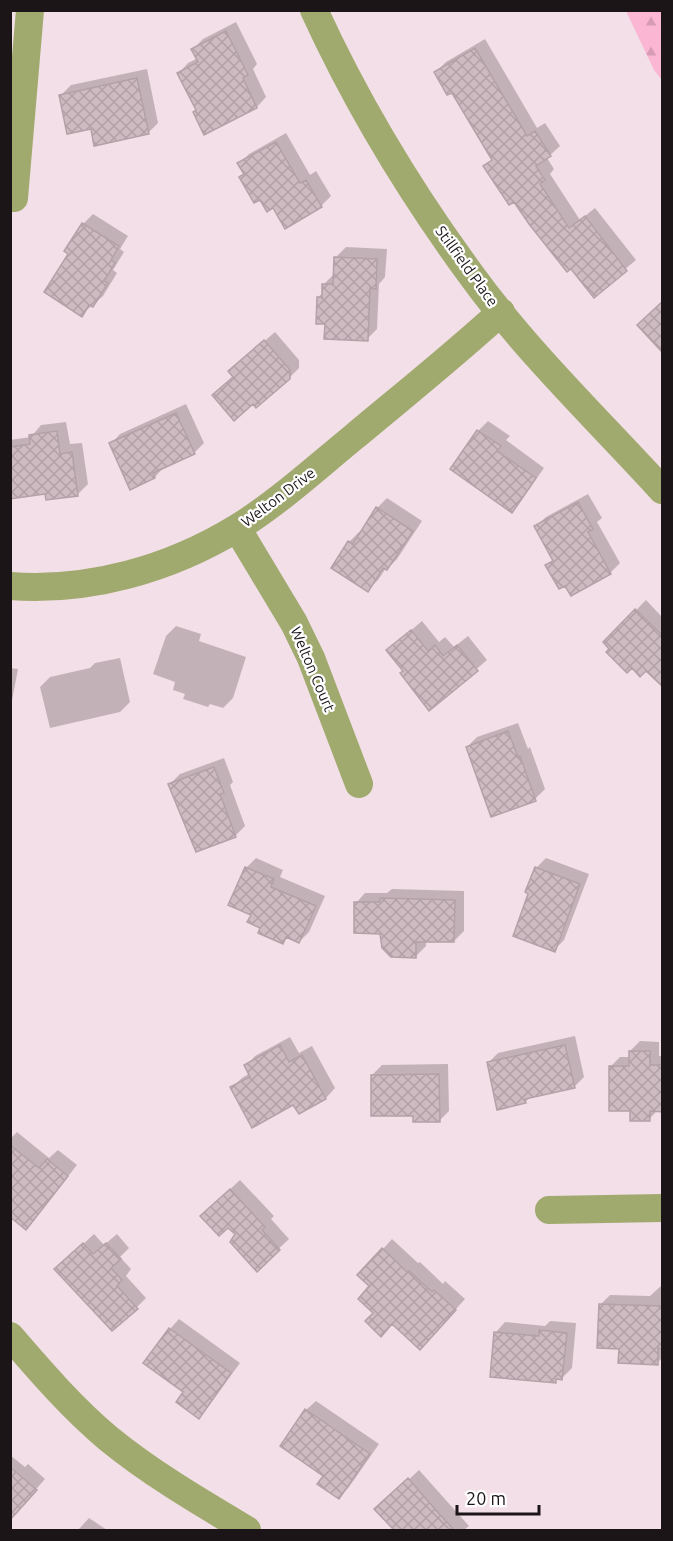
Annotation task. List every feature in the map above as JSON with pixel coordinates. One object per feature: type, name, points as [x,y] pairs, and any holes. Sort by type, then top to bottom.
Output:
[{"type":"street","points":[[14,198],[30,10]]},
{"type":"street","name":"Stillfield Place","points":[[314,10],[383,143],[466,268],[545,364],[663,490]]},
{"type":"street","name":"Welton Drive","points":[[10,586],[85,584],[126,575],[188,554],[237,528],[286,492],[456,353],[501,312]]},
{"type":"street","name":"Welton Court","points":[[237,528],[294,623],[312,658],[359,784]]},
{"type":"street","points":[[549,1210],[663,1208]]},
{"type":"street","points":[[10,1336],[48,1380],[108,1438],[167,1482],[247,1530]]},
{"type":"green space","points":[[626,11],[662,11],[662,80],[654,70]]},
{"type":"building","points":[[226,31],[248,75],[243,78],[257,108],[204,135],[193,112],[196,110],[177,73],[198,62],[191,49]]},
{"type":"building","points":[[475,48],[527,136],[535,131],[551,156],[536,166],[545,180],[540,184],[569,228],[585,216],[627,271],[594,298],[571,269],[567,272],[514,202],[509,205],[483,166],[492,160],[452,93],[447,95],[434,72]]},
{"type":"building","points":[[137,78],[149,134],[94,146],[91,129],[67,134],[59,95]]},
{"type":"building","points":[[276,142],[300,183],[306,180],[322,207],[285,229],[273,208],[267,212],[260,200],[254,203],[239,177],[244,174],[237,163]]},
{"type":"building","points":[[82,223],[119,246],[111,260],[115,263],[104,281],[108,283],[93,307],[89,305],[82,317],[44,292],[68,254],[64,251]]},
{"type":"building","points":[[334,257],[377,259],[376,289],[370,288],[368,341],[324,339],[325,324],[316,324],[317,297],[322,297],[322,284],[333,284]]},
{"type":"building","points":[[663,301],[663,353],[637,325]]},
{"type":"building","points":[[264,340],[290,370],[290,379],[256,408],[253,404],[234,421],[212,395],[233,377],[228,371]]},
{"type":"building","points":[[176,413],[195,454],[153,473],[155,478],[130,490],[109,443]]},
{"type":"building","points":[[477,430],[501,446],[497,451],[536,478],[512,513],[450,469]]},
{"type":"building","points":[[57,431],[60,454],[72,452],[78,496],[46,500],[45,494],[10,499],[10,447],[30,444],[29,435]]},
{"type":"building","points":[[578,502],[593,529],[588,532],[611,574],[571,596],[565,586],[559,589],[545,565],[553,561],[534,526]]},
{"type":"building","points":[[376,507],[413,531],[387,570],[383,568],[368,592],[331,568],[348,541],[353,544]]},
{"type":"building","points":[[635,609],[663,636],[663,687],[646,671],[640,677],[632,668],[627,673],[606,652],[609,649],[603,642]]},
{"type":"building","points":[[411,630],[428,651],[435,645],[443,656],[457,645],[478,671],[429,711],[400,673],[403,671],[386,650]]},
{"type":"building","points":[[508,731],[518,757],[520,756],[536,801],[491,817],[466,747]]},
{"type":"building","points":[[214,767],[224,793],[220,794],[236,837],[196,852],[168,784]]},
{"type":"building","points":[[245,867],[274,879],[271,887],[316,906],[299,943],[286,937],[283,944],[258,933],[260,928],[247,922],[251,915],[228,905]]},
{"type":"building","points":[[535,867],[580,884],[555,952],[513,936],[528,894],[525,892]]},
{"type":"building","points":[[380,898],[455,900],[454,942],[416,942],[416,958],[391,957],[382,948],[380,934],[354,933],[354,902],[380,902]]},
{"type":"building","points":[[280,1045],[289,1062],[302,1055],[326,1099],[299,1114],[293,1105],[252,1128],[230,1087],[250,1077],[244,1065]]},
{"type":"building","points":[[565,1045],[575,1088],[525,1099],[526,1103],[497,1110],[487,1062]]},
{"type":"building","points":[[629,1051],[650,1051],[650,1065],[663,1065],[663,1112],[650,1111],[650,1121],[630,1121],[630,1111],[609,1111],[609,1066],[629,1066]]},
{"type":"building","points":[[439,1074],[440,1122],[413,1122],[413,1116],[371,1116],[371,1075]]},
{"type":"building","points":[[10,1145],[39,1168],[47,1159],[68,1176],[26,1230],[10,1217]]},
{"type":"building","points":[[230,1189],[265,1227],[262,1230],[280,1250],[257,1272],[230,1242],[235,1234],[228,1228],[219,1236],[200,1216]]},
{"type":"building","points":[[83,1243],[93,1254],[106,1243],[121,1259],[111,1268],[122,1280],[117,1286],[138,1309],[112,1331],[54,1269]]},
{"type":"building","points":[[382,1248],[407,1272],[409,1271],[432,1292],[434,1290],[456,1310],[420,1350],[392,1324],[381,1337],[365,1321],[373,1313],[358,1299],[369,1286],[357,1275]]},
{"type":"building","points":[[599,1304],[663,1306],[663,1349],[658,1348],[658,1365],[618,1363],[619,1349],[597,1348]]},
{"type":"building","points":[[169,1328],[231,1373],[199,1419],[176,1402],[183,1392],[143,1363]]},
{"type":"building","points":[[539,1330],[567,1333],[562,1380],[556,1379],[556,1383],[490,1377],[494,1332],[539,1336]]},
{"type":"building","points":[[305,1409],[370,1454],[339,1499],[317,1484],[323,1476],[280,1446]]},
{"type":"building","points":[[10,1467],[37,1490],[10,1520]]},
{"type":"building","points":[[408,1478],[454,1530],[394,1530],[374,1509]]}]
